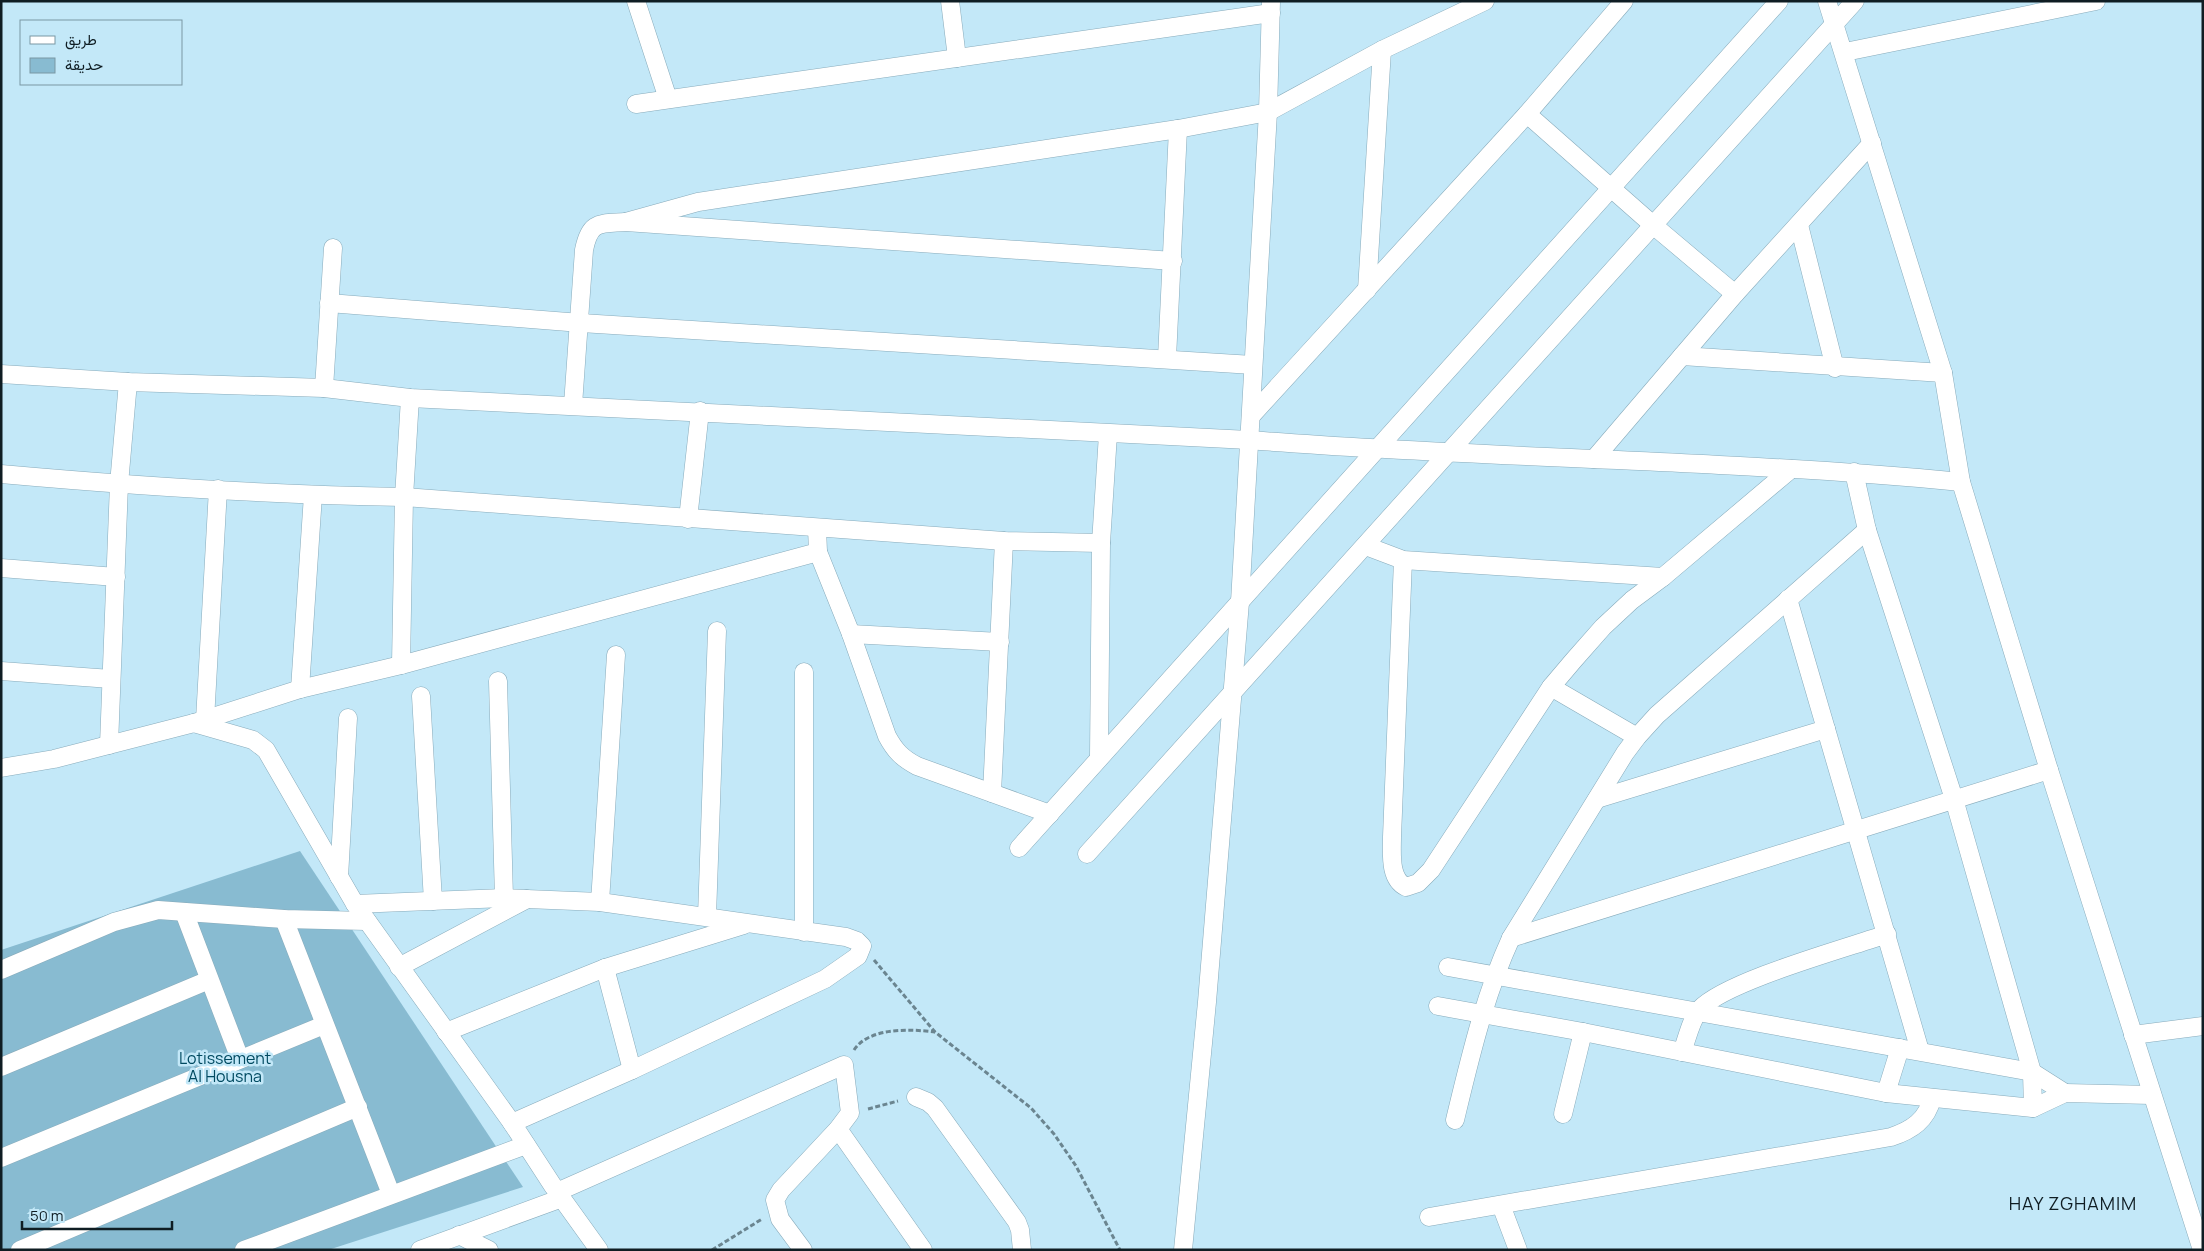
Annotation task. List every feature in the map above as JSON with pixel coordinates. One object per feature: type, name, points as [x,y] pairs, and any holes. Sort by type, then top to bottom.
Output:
[{"type":"street","points":[[636,1],[668,99]]},
{"type":"street","points":[[950,1],[957,58]]},
{"type":"street","points":[[574,405],[587,234],[597,226],[626,222],[707,201],[1178,129],[1268,112],[1382,50],[1485,1]]},
{"type":"street","points":[[1251,416],[1527,114],[1624,1]]},
{"type":"street","points":[[1019,848],[1099,756],[1240,602],[1373,450],[1779,1]]},
{"type":"street","points":[[1827,1],[1845,52],[1943,373],[1961,482],[2049,770],[2202,1250]]},
{"type":"street","points":[[1087,854],[1855,1]]},
{"type":"street","points":[[1845,52],[2096,1]]},
{"type":"street","points":[[636,104],[957,58],[1271,7],[1268,112],[1234,690],[1183,1250]]},
{"type":"street","points":[[1367,290],[1382,50]]},
{"type":"street","points":[[1527,114],[1735,294]]},
{"type":"street","points":[[1167,358],[1178,129]]},
{"type":"street","points":[[1594,459],[1735,294],[1872,143]]},
{"type":"street","points":[[626,222],[1173,260]]},
{"type":"street","points":[[1799,225],[1835,368]]},
{"type":"street","points":[[324,388],[333,248]]},
{"type":"street","points":[[329,303],[581,323],[1167,358],[1253,365]]},
{"type":"street","points":[[1682,356],[1835,368],[1943,373]]},
{"type":"street","points":[[1,374],[128,382],[324,388],[410,398],[700,411],[1249,440],[1373,450],[1792,468],[1961,482]]},
{"type":"street","points":[[109,745],[120,484],[128,382]]},
{"type":"street","points":[[401,665],[404,497],[410,398]]},
{"type":"street","points":[[688,519],[700,411]]},
{"type":"street","points":[[1099,756],[1102,543],[1108,434]]},
{"type":"street","points":[[1403,560],[1392,862],[1395,876],[1400,884],[1411,887],[1431,870],[1551,687],[1603,627],[1632,600],[1663,577],[1792,468]]},
{"type":"street","points":[[1854,472],[1867,530],[1954,799],[2032,1072],[2034,1108]]},
{"type":"street","points":[[1,474],[120,484],[313,495],[404,497],[688,519],[1004,540],[1102,543]]},
{"type":"street","points":[[199,722],[218,489]]},
{"type":"street","points":[[300,688],[313,495]]},
{"type":"street","points":[[817,528],[818,552],[851,634],[887,736],[896,752],[903,759],[917,766],[1050,814]]},
{"type":"street","points":[[1455,1120],[1481,1014],[1511,938],[1637,737],[1657,715],[1867,530]]},
{"type":"street","points":[[992,793],[1004,540]]},
{"type":"street","points":[[1366,546],[1403,560],[1663,577]]},
{"type":"street","points":[[1,768],[54,759],[199,722],[300,688],[401,665],[818,552]]},
{"type":"street","points":[[1,568],[116,577]]},
{"type":"street","points":[[1788,599],[1920,1052]]},
{"type":"street","points":[[707,916],[717,631]]},
{"type":"street","points":[[851,634],[1000,642]]},
{"type":"street","points":[[600,902],[616,655]]},
{"type":"street","points":[[1,670],[112,680]]},
{"type":"street","points":[[804,672],[804,932]]},
{"type":"street","points":[[498,681],[504,898]]},
{"type":"street","points":[[1551,687],[1637,737]]},
{"type":"street","points":[[421,696],[433,902]]},
{"type":"street","points":[[339,877],[348,718]]},
{"type":"street","points":[[199,722],[253,740],[266,750],[355,904],[512,1123],[559,1195],[599,1250]]},
{"type":"street","points":[[1597,799],[1826,729]]},
{"type":"street","points":[[1511,938],[2049,770]]},
{"type":"street","points":[[355,904],[504,898],[600,902],[846,937],[857,941],[862,946],[858,956],[825,979],[632,1070],[512,1123]]},
{"type":"street","points":[[399,967],[528,898]]},
{"type":"street","points":[[1,970],[137,914],[158,910],[284,919],[367,921]]},
{"type":"street","points":[[184,912],[240,1059]]},
{"type":"street","points":[[284,919],[324,1025],[392,1194]]},
{"type":"street","points":[[446,1032],[605,968],[745,924]]},
{"type":"street","points":[[1682,1052],[1699,1010],[1712,1000],[1746,983],[1887,934]]},
{"type":"street","points":[[1448,967],[1699,1010],[2032,1072],[2065,1093]]},
{"type":"street","points":[[605,968],[632,1070]]},
{"type":"street","points":[[1,1067],[209,980]]},
{"type":"street","points":[[1438,1006],[1583,1032],[1886,1093],[2034,1108],[2065,1093],[2152,1095]]},
{"type":"street","points":[[1,1158],[324,1025]]},
{"type":"street","points":[[2133,1035],[2203,1026]]},
{"type":"street","points":[[1563,1114],[1583,1032]]},
{"type":"street","points":[[1886,1093],[1900,1048]]},
{"type":"street","points":[[420,1250],[559,1195],[844,1065],[850,1114],[781,1190],[775,1200],[780,1219],[802,1250]]},
{"type":"street","points":[[916,1097],[928,1102],[935,1108],[1003,1201],[1020,1230],[1022,1250]]},
{"type":"street","points":[[1429,1217],[1891,1137],[1906,1132],[1920,1122],[1929,1109],[1932,1098]]},
{"type":"street","points":[[20,1250],[358,1107]]},
{"type":"street","points":[[838,1129],[923,1250]]},
{"type":"street","points":[[244,1250],[526,1145]]},
{"type":"street","points":[[1501,1205],[1515,1249]]},
{"type":"street","points":[[459,1235],[489,1250]]},
{"type":"path","points":[[862,946],[935,1032],[1032,1108],[1054,1134],[1076,1166],[1120,1250]]},
{"type":"path","points":[[844,1065],[859,1043],[882,1034],[900,1031],[935,1032]]},
{"type":"path","points":[[850,1114],[916,1097]]},
{"type":"path","points":[[712,1250],[777,1210]]},
{"type":"green space","name":"Lotissement Al Housna","points":[[300,851],[523,1187],[328,1250],[1,1250],[1,950]]},
{"type":"district","name":"HAY ZGHAMIM","points":[[2073,1203]]}]
